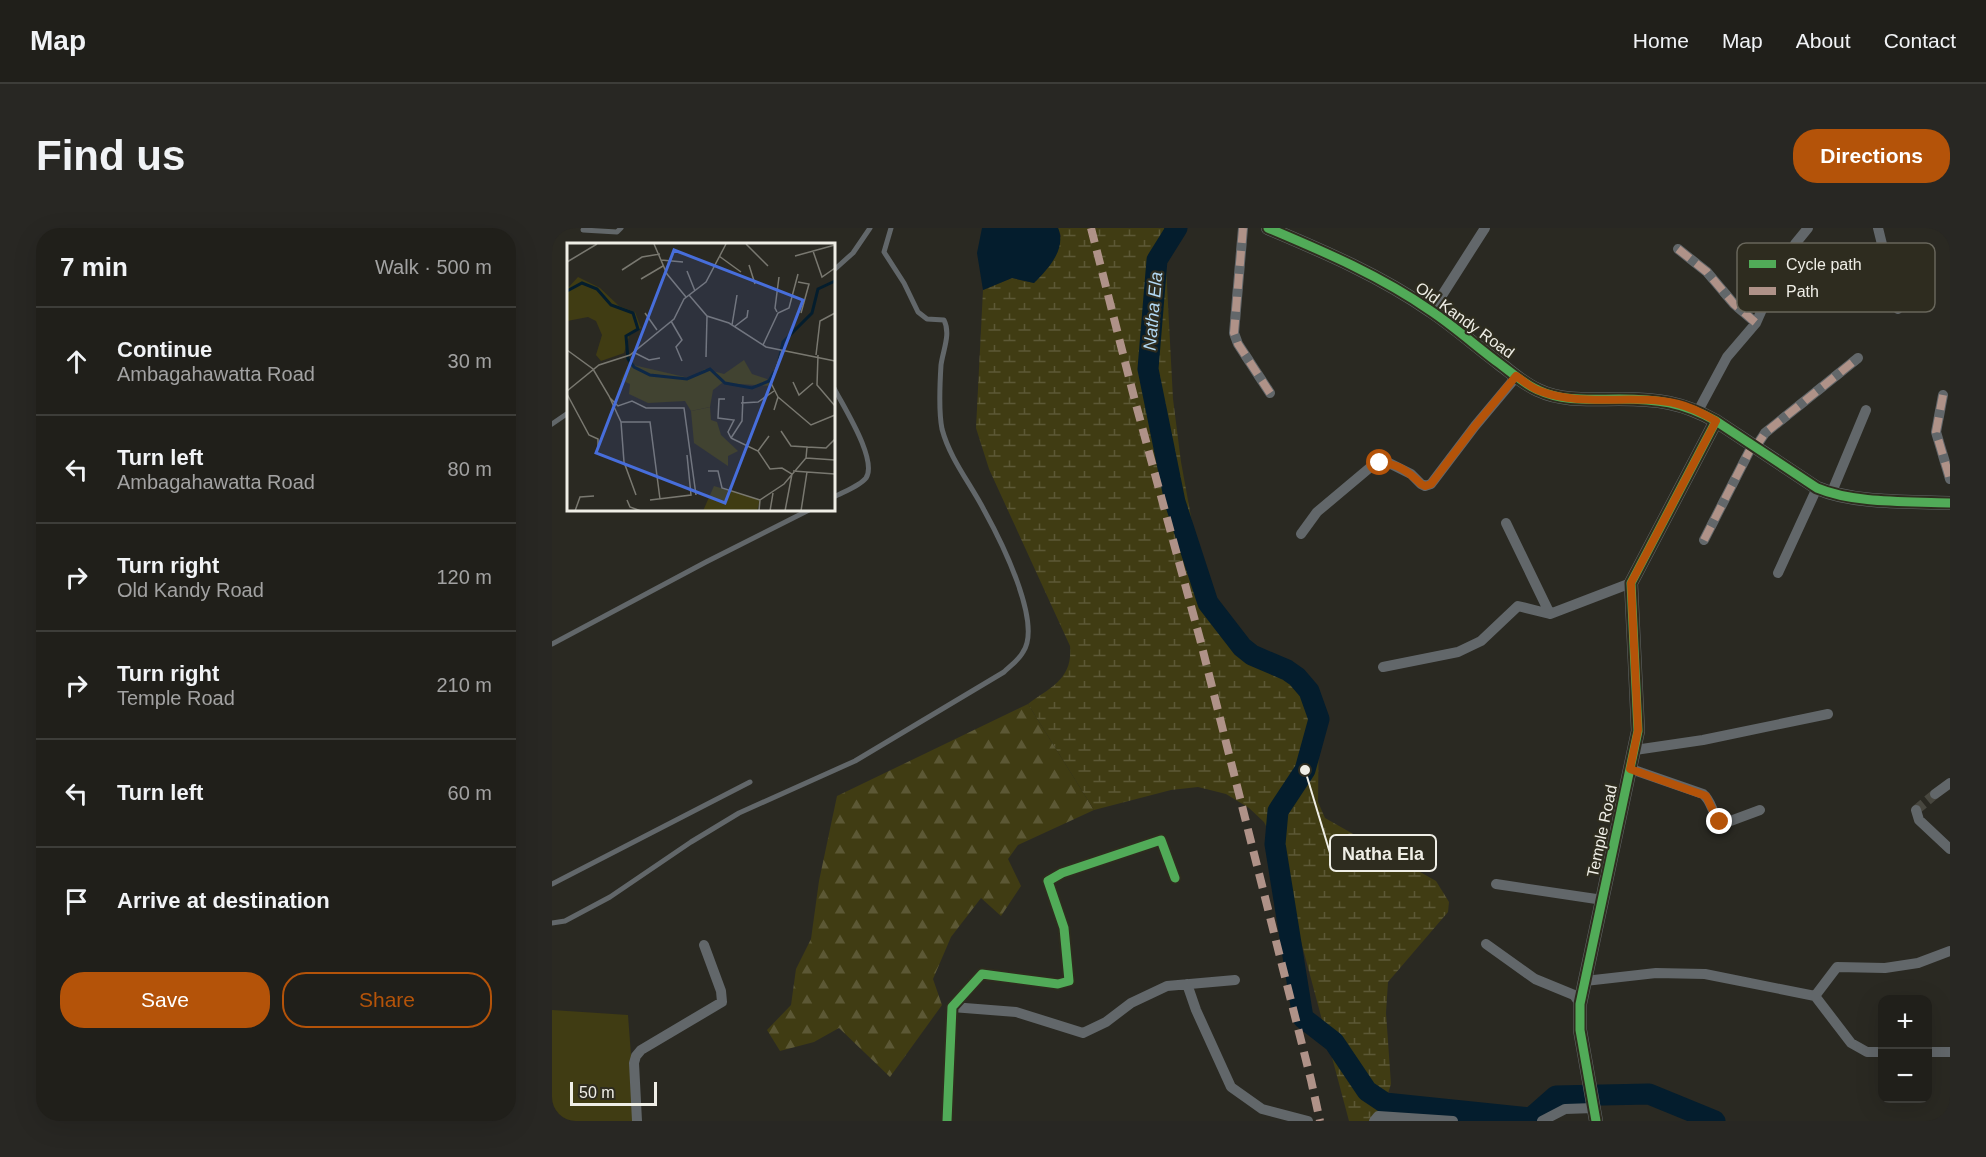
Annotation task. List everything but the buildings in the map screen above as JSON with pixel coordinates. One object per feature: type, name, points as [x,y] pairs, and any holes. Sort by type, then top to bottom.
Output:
[{"type":"street","points":[[1243,228],[1234,333],[1238,344],[1270,393]]},
{"type":"street","name":"Old Kandy Road","points":[[1268,228],[1376,277],[1432,311],[1516,376],[1538,390],[1575,399],[1661,401],[1679,404],[1716,421],[1817,488],[1831,494],[1950,503]]},
{"type":"street","points":[[1432,311],[1485,228]]},
{"type":"street","points":[[1796,243],[1808,228]]},
{"type":"street","points":[[1878,228],[1882,243]]},
{"type":"street","points":[[1678,249],[1707,272],[1737,307]]},
{"type":"street","points":[[1743,312],[1756,324]]},
{"type":"street","points":[[1698,411],[1726,357],[1756,324],[1761,312]]},
{"type":"street","points":[[1704,540],[1754,447],[1765,433],[1858,358]]},
{"type":"street","points":[[1301,534],[1317,512],[1373,465],[1389,463],[1411,474],[1425,486],[1431,484],[1516,376]]},
{"type":"street","points":[[1943,395],[1936,432],[1950,478]]},
{"type":"street","points":[[1831,494],[1866,410]]},
{"type":"street","points":[[1383,667],[1458,652],[1481,640],[1518,606],[1550,614],[1631,583],[1716,421]]},
{"type":"street","points":[[1778,573],[1817,488]]},
{"type":"street","points":[[1506,523],[1550,614]]},
{"type":"street","name":"Temple Road","points":[[1595,1115],[1580,1030],[1580,1004],[1638,730],[1631,583]]},
{"type":"street","points":[[1635,750],[1702,740],[1828,714]]},
{"type":"street","points":[[1630,769],[1706,796],[1720,822],[1725,823],[1760,810]]},
{"type":"street","points":[[1935,794],[1950,783]]},
{"type":"street","points":[[1916,810],[1919,820],[1950,849]]},
{"type":"street","points":[[947,1121],[952,1007],[982,974],[1058,984],[1069,981],[1064,928],[1048,881],[1062,873],[1161,840],[1175,878]]},
{"type":"street","points":[[1496,884],[1602,900]]},
{"type":"street","points":[[1486,944],[1535,979],[1574,995],[1580,1004]]},
{"type":"street","points":[[637,1121],[634,1063],[640,1050],[722,1002],[721,991],[704,945]]},
{"type":"street","points":[[1815,996],[1837,967],[1885,968],[1918,963],[1950,951]]},
{"type":"street","points":[[1585,981],[1656,973],[1705,974],[1815,996],[1851,1043],[1867,1052],[1878,1052]]},
{"type":"street","points":[[952,1007],[1016,1012],[1083,1033],[1106,1022],[1131,1003],[1167,986],[1235,980]]},
{"type":"street","points":[[1187,984],[1196,1010],[1231,1087],[1262,1109],[1308,1121]]},
{"type":"street","points":[[1932,1052],[1950,1052]]},
{"type":"street","points":[[1542,1121],[1564,1109],[1595,1115]]},
{"type":"street","points":[[1374,1121],[1378,1116],[1453,1121]]},
{"type":"lane","points":[[583,230],[617,232],[621,228]]},
{"type":"lane","points":[[836,268],[853,254],[870,228]]},
{"type":"lane","points":[[552,923],[566,921],[610,897],[691,842],[739,813],[855,761],[1004,672],[1024,652],[1028,630],[1024,602],[1008,557],[984,510],[949,451],[942,427],[942,364],[948,328],[944,320],[927,319],[918,312],[904,283],[884,252],[891,228]]},
{"type":"lane","points":[[836,392],[864,445],[870,468],[866,479],[836,496]]},
{"type":"lane","points":[[552,424],[567,415]]},
{"type":"lane","points":[[552,644],[805,512]]},
{"type":"lane","points":[[552,884],[750,782]]},
{"type":"green space","points":[[1058,228],[1164,228],[1173,399],[1181,462],[1194,533],[1220,613],[1242,647],[1252,655],[1287,670],[1297,677],[1309,691],[1319,719],[1318,802],[1325,818],[1436,881],[1449,902],[1448,912],[1388,982],[1386,1013],[1391,1084],[1385,1103],[1373,1121],[1349,1121],[1275,844],[1264,822],[1249,808],[1226,794],[1198,787],[1171,790],[1094,810],[1028,704],[1059,681],[1068,667],[1070,646],[989,469],[976,428],[983,290],[1012,278],[1034,283],[1061,236]]},
{"type":"green space","points":[[1028,704],[1094,810],[1018,845],[1008,859],[1021,886],[1001,916],[981,898],[951,937],[933,979],[942,1005],[890,1077],[839,1028],[814,1042],[780,1051],[767,1030],[791,1005],[796,969],[811,939],[819,881],[837,796]]},
{"type":"green space","points":[[552,1010],[628,1015],[636,1121],[552,1121]]},
{"type":"water","points":[[982,228],[1058,228],[1060,243],[1055,258],[1034,283],[1012,278],[983,290],[977,253]]},
{"type":"waterway","name":"Natha Ela","points":[[1177,228],[1157,260],[1148,369],[1175,502],[1208,603],[1242,647],[1252,655],[1287,670],[1297,677],[1309,691],[1319,719],[1305,770],[1278,811],[1275,844],[1303,1018],[1334,1042],[1367,1091],[1385,1103],[1531,1118],[1556,1096],[1649,1094],[1715,1121]]},
{"type":"tunnel","points":[[1916,810],[1935,794]]},
{"type":"marked path","points":[[1091,228],[1135,401],[1200,639],[1320,1121]]},
{"type":"marked path","points":[[1243,228],[1234,333],[1238,344],[1270,393]]},
{"type":"marked path","points":[[1678,249],[1707,272],[1737,307]]},
{"type":"marked path","points":[[1743,312],[1756,323]]},
{"type":"marked path","points":[[1755,448],[1765,433],[1858,358]]},
{"type":"marked path","points":[[1943,395],[1936,432],[1950,479]]},
{"type":"marked path","points":[[1704,540],[1752,446]]},
{"type":"cycle path","points":[[1268,228],[1331,256],[1412,298],[1518,378],[1538,390],[1567,398],[1645,400],[1680,406],[1716,421],[1817,488],[1848,497],[1865,499],[1950,503]]},
{"type":"cycle path","points":[[1596,1121],[1580,1030],[1580,1004],[1638,731],[1631,583],[1716,421]]},
{"type":"cycle path","points":[[947,1121],[952,1007],[982,974],[1058,984],[1069,981],[1064,928],[1048,881],[1062,873],[1161,840],[1175,878]]},
{"type":"place","name":"Natha Ela","points":[[1305,770]]},
{"type":"route","points":[[1380,463],[1400,467],[1425,486],[1431,484],[1516,376],[1538,390],[1558,396],[1575,399],[1661,401],[1679,404],[1716,421],[1631,583],[1638,730],[1630,769],[1706,796],[1720,822]]}]
